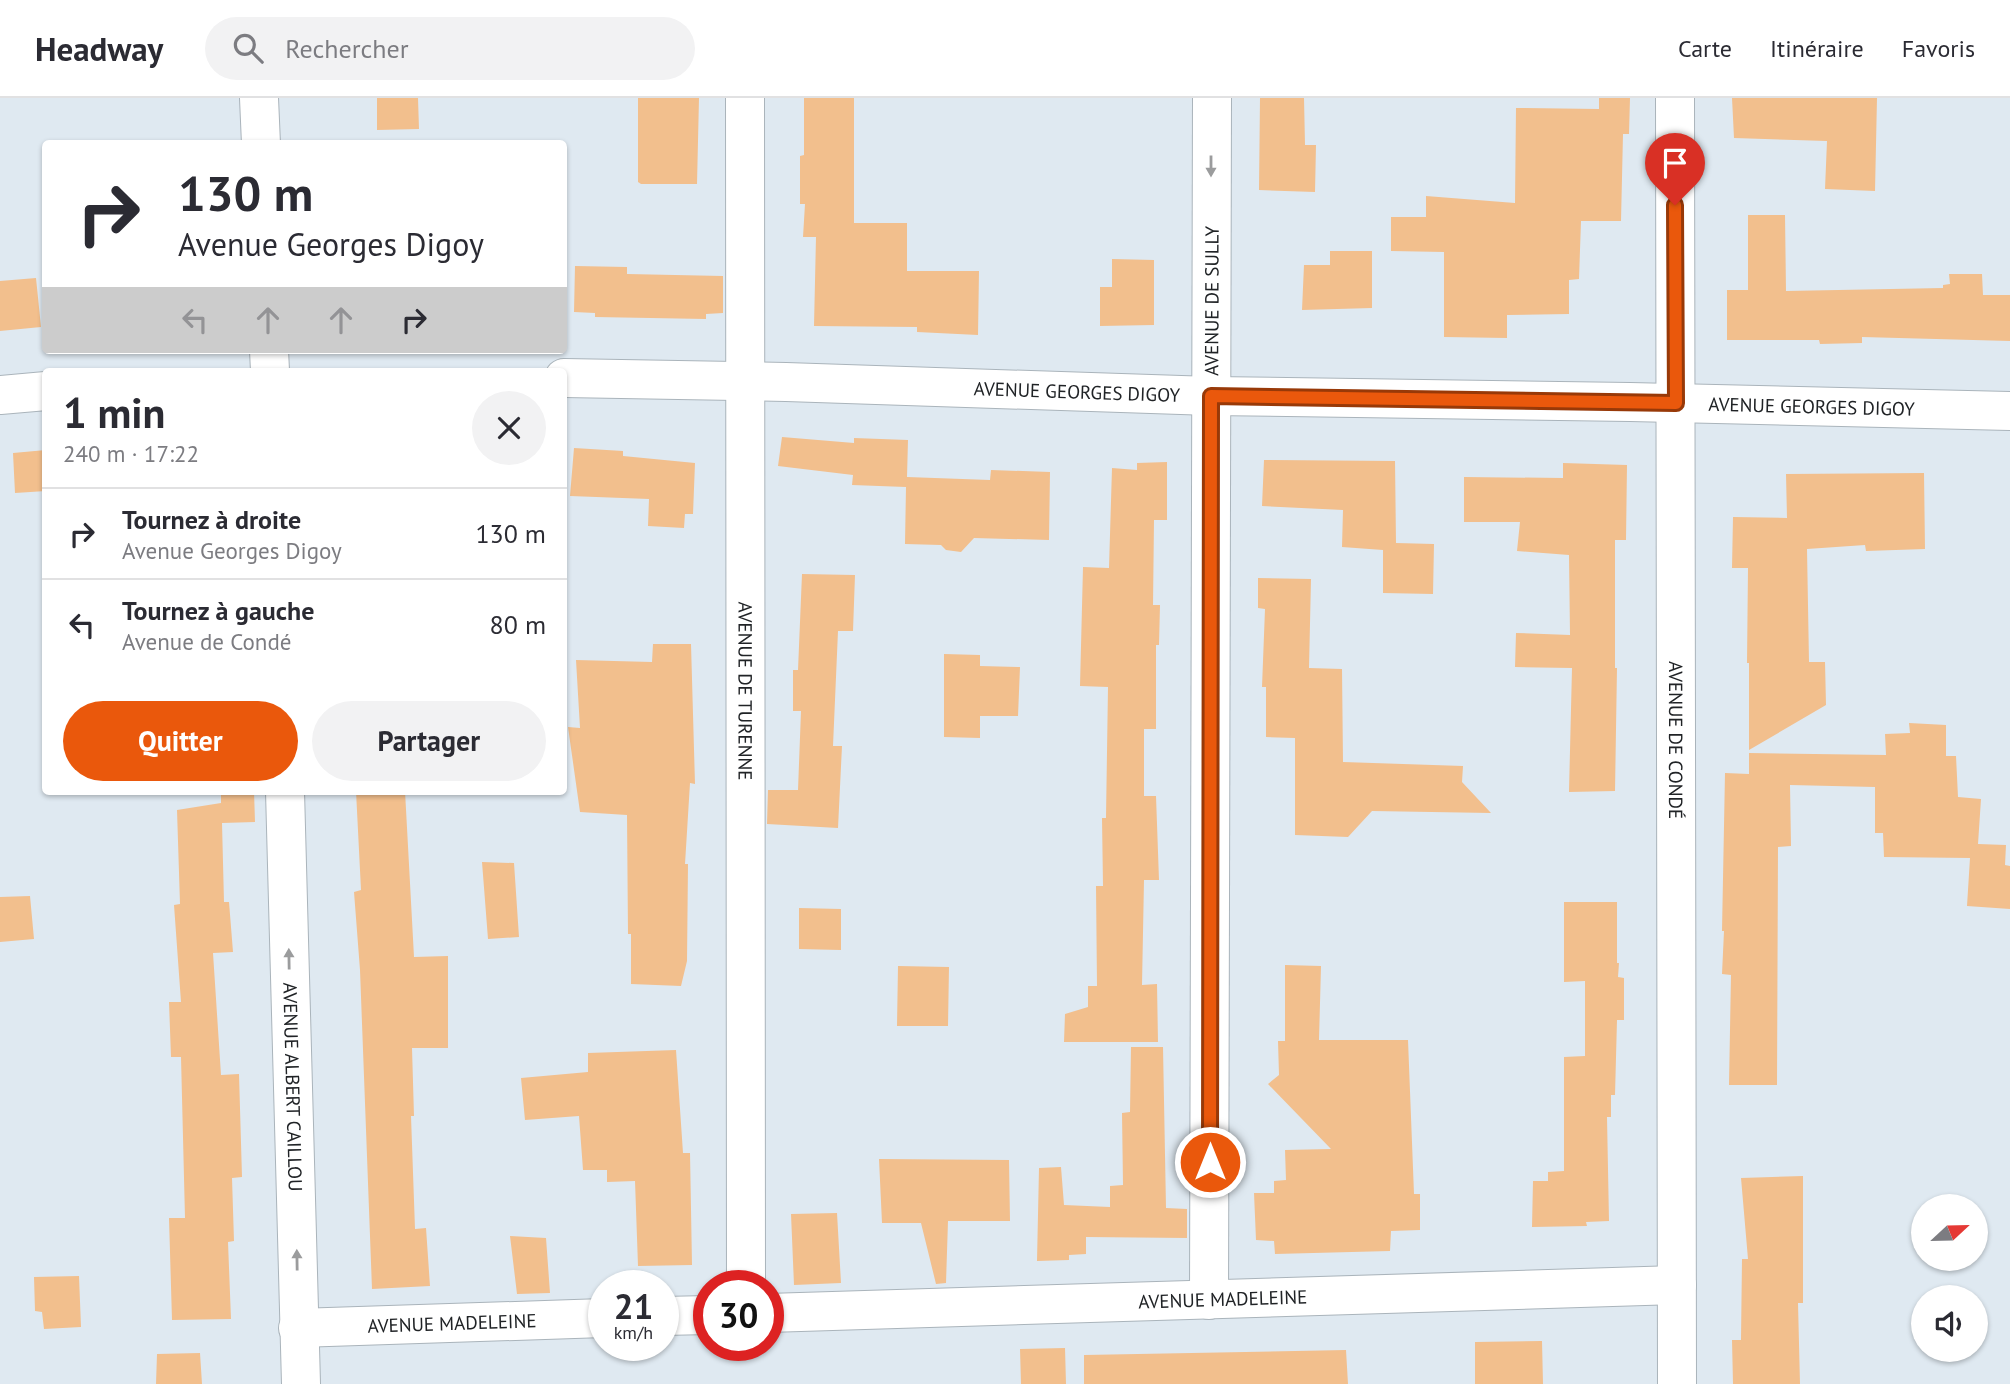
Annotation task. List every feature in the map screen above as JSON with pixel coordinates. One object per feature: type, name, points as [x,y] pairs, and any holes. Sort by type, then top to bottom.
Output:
[{"type":"street","points":[[259,98],[261,140]]},
{"type":"street","name":"AVENUE DE TURENNE","points":[[746,98],[746,1270]]},
{"type":"street","name":"AVENUE DE SULLY","points":[[1209,1300],[1212,98]]},
{"type":"street","name":"AVENUE DE CONDÉ","points":[[1675,98],[1677,1384]]},
{"type":"street","name":"AVENUE GEORGES DIGOY","points":[[567,378],[1211,396],[2010,411]]},
{"type":"street","points":[[0,395],[42,391]]},
{"type":"street","name":"AVENUE ALBERT CAILLOU","points":[[285,795],[301,1384]]},
{"type":"street","name":"AVENUE MADELEINE","points":[[784,1313],[1678,1285]]},
{"type":"street","name":"AVENUE MADELEINE","points":[[298,1328],[588,1319]]},
{"type":"building","points":[[377,98],[418,98],[419,129],[377,130]]},
{"type":"building","points":[[638,98],[699,98],[697,184],[638,182]]},
{"type":"building","points":[[804,98],[854,98],[854,223],[907,223],[907,271],[979,271],[978,335],[917,332],[917,327],[814,326],[816,237],[803,237],[805,204],[800,204],[800,156],[804,155]]},
{"type":"building","points":[[1260,98],[1304,98],[1305,145],[1316,145],[1315,192],[1259,190]]},
{"type":"building","points":[[1599,98],[1630,98],[1629,134],[1623,134],[1621,221],[1581,221],[1579,279],[1569,280],[1569,314],[1507,315],[1507,338],[1444,337],[1444,252],[1391,251],[1391,217],[1426,217],[1426,196],[1515,203],[1516,108],[1599,109]]},
{"type":"building","points":[[1732,98],[1877,98],[1875,191],[1825,189],[1827,141],[1734,138]]},
{"type":"building","points":[[1748,215],[1785,215],[1786,291],[1943,288],[1943,285],[1950,284],[1949,274],[1982,274],[1983,295],[2010,295],[2010,341],[1862,337],[1862,343],[1820,344],[1819,340],[1727,340],[1727,290],[1748,290]]},
{"type":"building","points":[[1330,251],[1372,251],[1372,308],[1302,310],[1304,265],[1330,265]]},
{"type":"building","points":[[1112,259],[1154,260],[1154,325],[1100,326],[1100,287],[1112,287]]},
{"type":"building","points":[[575,266],[627,267],[627,274],[723,276],[723,313],[706,314],[706,319],[595,317],[595,313],[574,312]]},
{"type":"building","points":[[36,278],[41,327],[0,331],[0,281]]},
{"type":"building","points":[[782,437],[854,443],[854,438],[908,440],[907,477],[990,480],[991,470],[1050,472],[1049,540],[974,538],[961,552],[946,550],[941,545],[905,544],[906,487],[852,485],[853,475],[778,466]]},
{"type":"building","points":[[574,448],[623,451],[623,456],[695,463],[693,514],[685,514],[684,528],[648,526],[649,499],[570,496]]},
{"type":"building","points":[[42,450],[42,491],[15,493],[13,453]]},
{"type":"building","points":[[1264,460],[1395,461],[1396,543],[1434,544],[1433,594],[1383,593],[1383,550],[1342,547],[1343,510],[1262,506]]},
{"type":"building","points":[[1167,462],[1167,520],[1154,520],[1153,605],[1160,605],[1159,645],[1156,645],[1156,729],[1144,729],[1144,796],[1156,796],[1159,880],[1144,880],[1142,985],[1157,984],[1158,1042],[1064,1042],[1065,1014],[1088,1007],[1088,986],[1097,986],[1096,886],[1103,886],[1102,818],[1106,818],[1108,687],[1080,686],[1083,567],[1109,568],[1112,468],[1137,470],[1137,463]]},
{"type":"building","points":[[1563,463],[1627,465],[1626,540],[1615,540],[1615,791],[1569,792],[1572,668],[1515,667],[1516,633],[1570,635],[1569,555],[1517,551],[1520,522],[1464,522],[1464,477],[1563,478]]},
{"type":"building","points":[[1924,473],[1925,549],[1866,551],[1865,545],[1807,549],[1809,662],[1825,662],[1826,705],[1749,750],[1748,568],[1732,568],[1733,517],[1787,518],[1786,474]]},
{"type":"building","points":[[802,574],[855,575],[853,631],[838,631],[833,746],[842,746],[838,828],[767,824],[768,790],[798,790],[801,711],[793,711],[793,670],[798,670]]},
{"type":"building","points":[[1258,578],[1311,579],[1309,668],[1342,669],[1343,762],[1463,766],[1462,782],[1491,813],[1372,811],[1348,837],[1295,835],[1295,738],[1266,737],[1266,687],[1262,687],[1265,609],[1258,608]]},
{"type":"building","points":[[653,644],[691,644],[695,784],[690,783],[685,864],[688,864],[687,961],[681,986],[631,984],[627,815],[580,812],[568,727],[580,728],[576,660],[652,662]]},
{"type":"building","points":[[944,654],[980,655],[980,666],[1020,667],[1018,716],[980,716],[980,738],[944,737]]},
{"type":"building","points":[[1909,723],[1946,725],[1946,756],[1956,756],[1958,797],[1981,799],[1978,844],[2006,845],[2005,865],[2010,866],[2010,909],[1967,906],[1970,858],[1884,857],[1883,833],[1875,833],[1875,787],[1790,785],[1791,846],[1778,847],[1777,1085],[1729,1085],[1731,975],[1722,974],[1725,773],[1749,774],[1749,753],[1886,755],[1885,734],[1910,733]]},
{"type":"building","points":[[221,795],[254,795],[255,822],[222,823],[224,902],[229,902],[233,952],[213,953],[221,1075],[239,1074],[242,1177],[232,1178],[234,1241],[228,1242],[231,1319],[172,1320],[169,1218],[185,1218],[181,1057],[171,1057],[169,1002],[181,1002],[174,905],[180,904],[177,810],[221,803]]},
{"type":"building","points":[[356,795],[405,795],[414,957],[448,956],[448,1048],[412,1048],[414,1116],[411,1116],[415,1229],[426,1228],[430,1286],[372,1289],[360,970],[354,892],[361,890]]},
{"type":"building","points":[[482,862],[514,863],[519,937],[488,939]]},
{"type":"building","points":[[30,896],[34,939],[0,942],[0,897]]},
{"type":"building","points":[[1564,902],[1617,902],[1617,963],[1618,977],[1624,978],[1624,1020],[1617,1020],[1615,1095],[1611,1095],[1611,1117],[1607,1117],[1609,1221],[1586,1222],[1587,1226],[1532,1227],[1533,1181],[1548,1181],[1548,1172],[1564,1171],[1564,1057],[1585,1056],[1585,981],[1564,982]]},
{"type":"building","points":[[799,908],[841,909],[841,950],[799,949]]},
{"type":"building","points":[[1285,965],[1321,966],[1319,1040],[1408,1040],[1414,1194],[1420,1194],[1420,1230],[1391,1231],[1390,1251],[1275,1254],[1274,1241],[1256,1240],[1254,1193],[1274,1193],[1274,1181],[1286,1180],[1285,1150],[1331,1149],[1268,1084],[1279,1075],[1278,1041],[1285,1041]]},
{"type":"building","points":[[898,966],[949,967],[948,1026],[897,1026]]},
{"type":"building","points":[[1131,1047],[1163,1047],[1166,1208],[1187,1209],[1187,1238],[1086,1237],[1086,1254],[1069,1255],[1069,1260],[1037,1261],[1039,1168],[1061,1167],[1064,1205],[1110,1207],[1110,1186],[1123,1185],[1122,1113],[1130,1112]]},
{"type":"building","points":[[676,1050],[683,1153],[690,1153],[692,1265],[638,1266],[635,1181],[607,1182],[607,1170],[583,1170],[579,1116],[525,1120],[521,1078],[588,1072],[588,1053]]},
{"type":"building","points":[[879,1159],[1009,1160],[1010,1221],[948,1221],[946,1283],[936,1284],[921,1223],[882,1223]]},
{"type":"building","points":[[1803,1176],[1803,1303],[1798,1303],[1800,1384],[1733,1384],[1732,1340],[1741,1340],[1742,1259],[1748,1259],[1741,1178]]},
{"type":"building","points":[[837,1213],[841,1283],[794,1285],[791,1214]]},
{"type":"building","points":[[510,1236],[546,1238],[550,1293],[517,1294]]},
{"type":"building","points":[[79,1276],[81,1327],[44,1329],[42,1312],[35,1311],[34,1277]]},
{"type":"building","points":[[1542,1341],[1543,1384],[1475,1384],[1475,1342]]},
{"type":"building","points":[[1065,1348],[1066,1384],[1021,1384],[1020,1349]]},
{"type":"building","points":[[1346,1350],[1348,1384],[1084,1384],[1084,1355]]},
{"type":"building","points":[[200,1353],[202,1384],[156,1384],[157,1354]]},
{"type":"route","points":[[1210,1162],[1211,396],[1676,403],[1675,205]]}]
